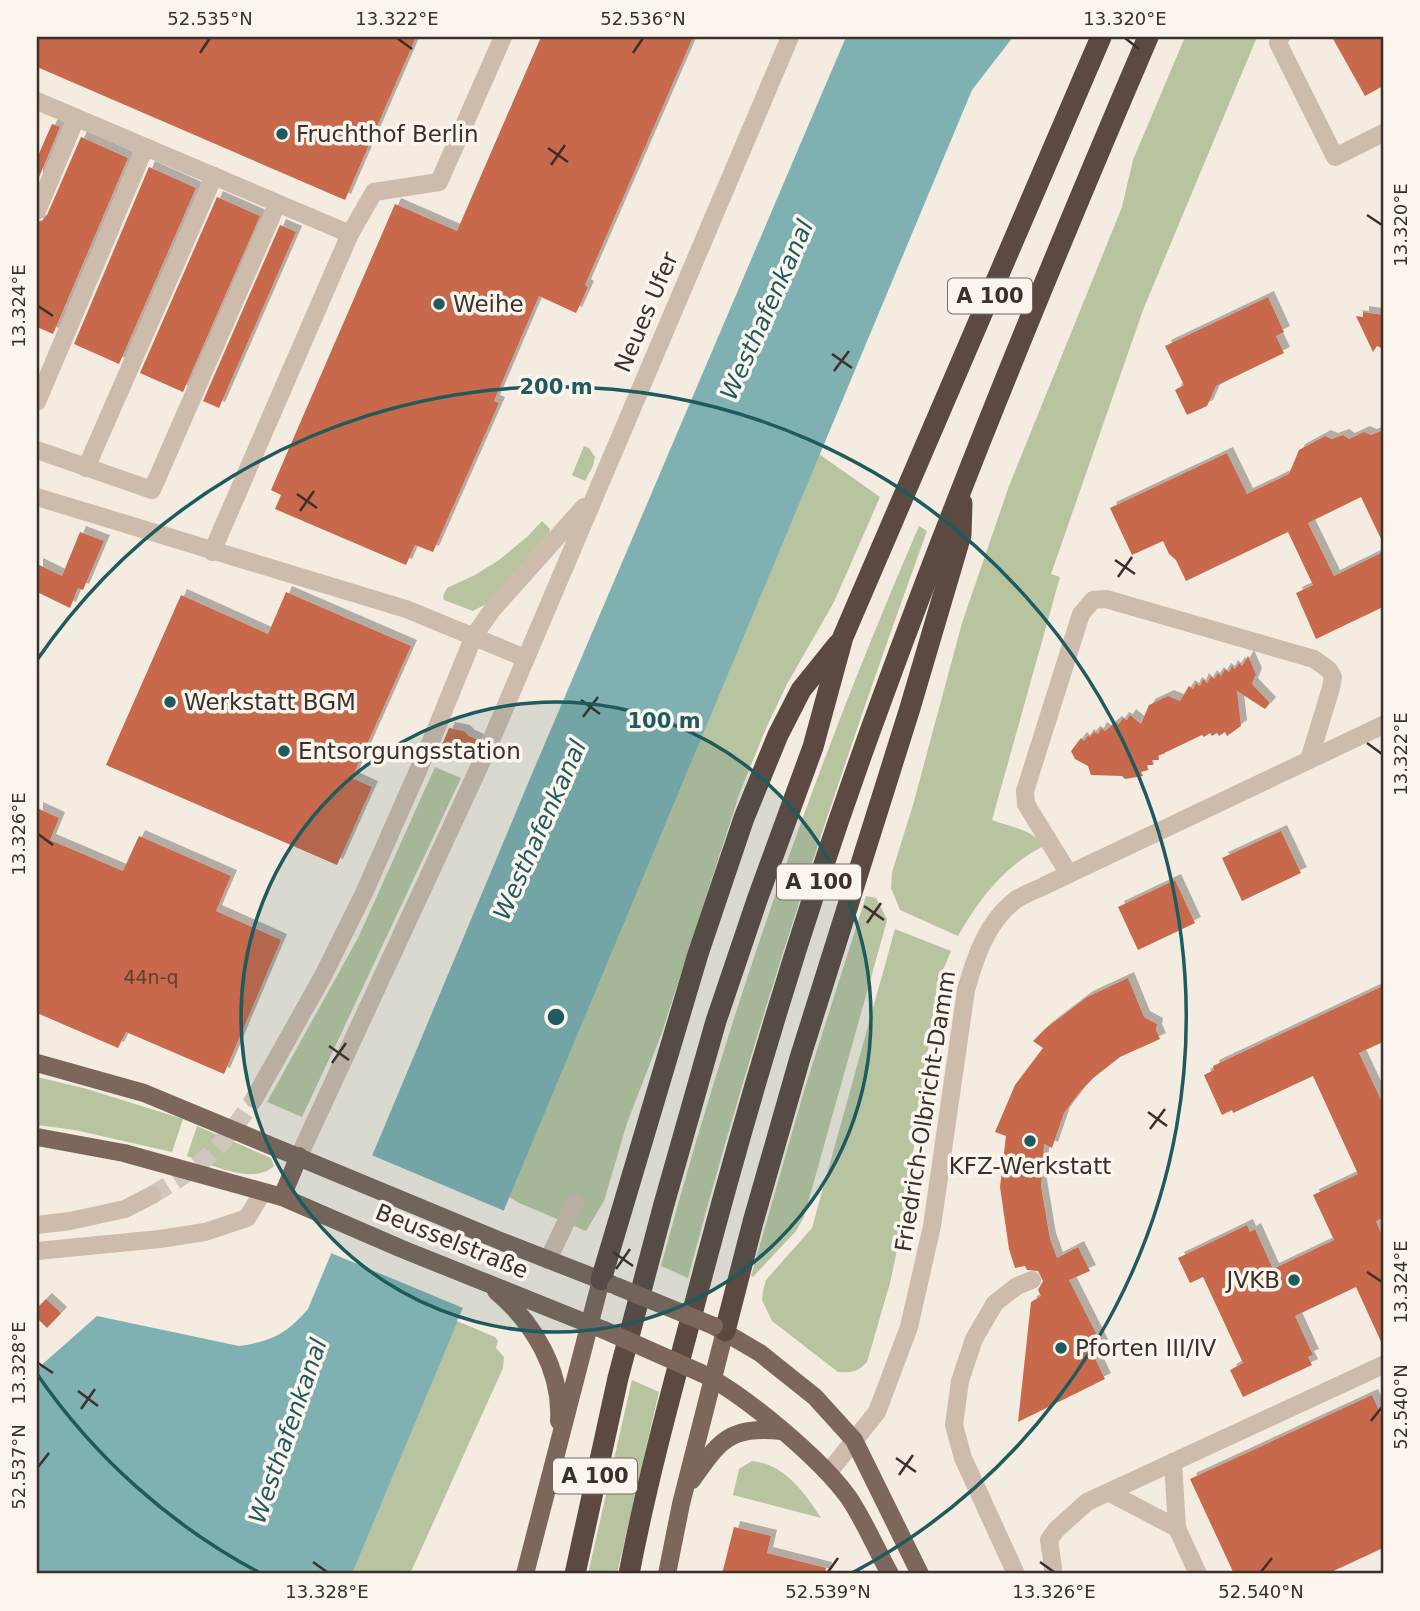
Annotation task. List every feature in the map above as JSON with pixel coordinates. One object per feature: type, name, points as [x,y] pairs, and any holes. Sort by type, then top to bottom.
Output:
[{"type":"highway","name":"A 100","points":[[575,1574],[618,1378],[716,1021],[813,747],[844,637],[1101,37]]},
{"type":"highway","name":"A 100","points":[[629,1574],[670,1397],[766,1047],[882,697],[1077,203],[1148,37]]},
{"type":"highway","points":[[720,1328],[961,535],[962,490]]},
{"type":"highway","points":[[609,1283],[686,991],[744,818],[778,735],[801,690],[844,637]]},
{"type":"main road","name":"Beusselstraße","points":[[37,1063],[144,1093],[352,1177],[503,1242],[720,1328],[761,1353],[815,1397],[854,1440],[920,1574]]},
{"type":"main road","name":"Beusselstraße","points":[[37,1138],[124,1153],[282,1197],[597,1327],[707,1376],[782,1431],[828,1473],[862,1519],[890,1574]]},
{"type":"main road","points":[[282,1197],[299,1156]]},
{"type":"main road","points":[[486,1282],[525,1319],[544,1349],[560,1408],[558,1445]]},
{"type":"main road","points":[[525,1574],[558,1445],[609,1283]]},
{"type":"main road","points":[[667,1574],[707,1376],[720,1328]]},
{"type":"main road","points":[[685,1490],[715,1447],[725,1440],[752,1429],[782,1431]]},
{"type":"street","points":[[212,552],[350,234],[374,192],[439,183],[503,37]]},
{"type":"street","name":"Neues Ufer","points":[[299,1156],[482,760],[790,37]]},
{"type":"street","points":[[1281,37],[1278,43],[1335,157],[1383,133]]},
{"type":"street","points":[[37,101],[350,234]]},
{"type":"street","points":[[37,211],[76,118]]},
{"type":"street","points":[[37,402],[145,147]]},
{"type":"street","points":[[86,468],[214,176]]},
{"type":"street","points":[[37,450],[152,490],[277,204]]},
{"type":"street","points":[[254,1099],[323,976],[364,893],[474,636],[492,610],[546,552],[597,491]]},
{"type":"street","points":[[37,497],[406,609],[525,658]]},
{"type":"street","points":[[1069,874],[1026,804],[1025,791],[1081,614],[1093,600],[1106,599],[1314,659],[1329,670],[1333,677],[1331,688],[1309,760]]},
{"type":"street","name":"Friedrich-Olbricht-Damm","points":[[828,1473],[877,1412],[898,1360],[921,1281],[941,1170],[966,990],[976,955],[992,927],[1013,902],[1383,725]]},
{"type":"street","points":[[37,1251],[205,1232],[247,1218],[263,1192]]},
{"type":"street","points":[[37,1225],[125,1209],[152,1195]]},
{"type":"street","points":[[548,1260],[575,1203]]},
{"type":"street","points":[[1016,1574],[963,1458],[954,1426],[960,1381],[974,1339],[995,1303],[1017,1286],[1032,1279]]},
{"type":"street","points":[[1053,1568],[1049,1541],[1056,1530],[1087,1502],[1383,1365]]},
{"type":"street","points":[[1173,1462],[1177,1528],[1198,1574]]},
{"type":"street","points":[[1108,1492],[1177,1528]]},
{"type":"green space","points":[[1185,37],[1257,37],[1143,310],[1051,574],[1060,577],[992,820],[1027,832],[1044,846],[1017,863],[994,884],[958,936],[900,910],[891,888],[892,872],[962,623],[1009,486],[1122,207],[1133,160]]},
{"type":"green space","points":[[584,446],[589,448],[595,457],[585,481],[572,475]]},
{"type":"green space","points":[[819,454],[880,497],[834,602],[787,684],[767,726],[740,792],[661,1035],[627,1123],[604,1201],[586,1231],[509,1197]]},
{"type":"green space","points":[[542,521],[550,529],[549,535],[488,603],[473,611],[444,600],[447,588],[499,560]]},
{"type":"green space","points":[[919,526],[927,531],[799,902],[741,1089],[688,1278],[661,1266],[715,1078],[776,892],[844,707]]},
{"type":"green space","points":[[435,767],[461,778],[302,1117],[267,1102],[358,938]]},
{"type":"green space","points":[[866,896],[876,898],[887,919],[804,1217],[796,1231],[753,1277],[751,1276],[804,1091]]},
{"type":"green space","points":[[895,929],[951,951],[938,982],[902,1227],[890,1283],[867,1362],[854,1371],[838,1372],[772,1321],[762,1300],[763,1291],[766,1280],[812,1228]]},
{"type":"green space","points":[[37,1077],[87,1089],[183,1119],[172,1152],[75,1130],[37,1125]]},
{"type":"green space","points":[[197,1126],[271,1158],[274,1166],[265,1172],[243,1174],[187,1156]]},
{"type":"green space","points":[[457,1321],[495,1337],[498,1341],[496,1348],[504,1357],[503,1368],[410,1574],[352,1574]]},
{"type":"green space","points":[[632,1380],[659,1392],[617,1574],[588,1574]]},
{"type":"green space","points":[[752,1461],[763,1463],[783,1473],[800,1489],[821,1518],[733,1495],[739,1469]]},
{"type":"water","name":"Westhafenkanal","points":[[846,37],[1013,37],[972,90],[352,1574],[37,1574],[37,1369],[97,1316],[239,1346],[261,1342],[278,1335],[293,1325],[308,1309],[534,769]]},
{"type":"pier","points":[[369,1154],[507,1212],[461,1323],[457,1321],[463,1308],[331,1253],[328,1259],[326,1258]]},
{"type":"building","name":"Fruchthof Berlin","points":[[37,37],[416,37],[345,200],[37,67]]},
{"type":"building","points":[[541,37],[693,37],[585,285],[588,287],[576,313],[539,296],[494,401],[499,403],[433,552],[415,545],[406,565],[275,509],[281,495],[271,490],[395,204],[457,231]]},
{"type":"building","points":[[1332,37],[1383,37],[1383,86],[1365,96]]},
{"type":"building","points":[[52,124],[60,127],[37,182],[37,158]]},
{"type":"building","points":[[81,137],[128,158],[53,334],[37,327],[37,222],[47,215]]},
{"type":"building","points":[[149,167],[196,188],[119,364],[74,344]]},
{"type":"building","points":[[217,197],[260,216],[183,392],[140,373]]},
{"type":"building","points":[[280,225],[296,232],[219,408],[203,401]]},
{"type":"building","points":[[1268,297],[1284,332],[1276,336],[1284,353],[1216,386],[1207,406],[1187,415],[1175,390],[1184,385],[1165,346]]},
{"type":"building","points":[[1363,312],[1383,315],[1383,349],[1377,346],[1373,352],[1356,316],[1363,317]]},
{"type":"building","points":[[1383,430],[1383,543],[1361,497],[1308,523],[1334,576],[1383,552],[1383,607],[1316,639],[1296,593],[1313,585],[1288,532],[1186,581],[1163,541],[1132,555],[1110,508],[1227,453],[1247,494],[1289,474],[1299,450],[1325,436],[1332,439],[1343,435],[1349,439],[1364,432],[1371,435]]},
{"type":"building","points":[[80,532],[104,541],[83,590],[78,588],[70,608],[37,592],[37,564],[62,576]]},
{"type":"building","name":"Entsorgungsstation","points":[[286,592],[411,646],[352,778],[372,787],[337,865],[106,765],[181,595],[268,634]]},
{"type":"building","points":[[1248,656],[1256,674],[1252,684],[1270,703],[1265,709],[1237,691],[1241,726],[1227,736],[1225,732],[1219,736],[1217,733],[1212,736],[1210,733],[1204,737],[1202,735],[1158,756],[1159,760],[1152,760],[1153,765],[1147,765],[1148,770],[1141,772],[1143,776],[1125,779],[1122,776],[1091,775],[1088,766],[1075,759],[1071,751],[1081,738],[1084,741],[1088,735],[1090,737],[1094,732],[1098,734],[1101,728],[1105,731],[1116,722],[1119,724],[1123,718],[1127,720],[1130,715],[1141,724],[1149,705],[1168,696],[1180,701],[1189,686],[1193,689],[1196,683],[1200,686],[1203,679],[1207,683],[1211,676],[1214,679],[1218,673],[1221,676],[1225,669],[1229,672],[1232,666],[1235,669],[1239,663],[1242,666]]},
{"type":"building","points":[[449,728],[464,731],[478,740],[471,757],[455,753],[442,745]]},
{"type":"building","points":[[37,808],[59,818],[50,840],[123,871],[139,836],[231,876],[216,911],[281,940],[224,1074],[126,1032],[118,1048],[37,1013]]},
{"type":"building","points":[[1281,831],[1301,873],[1242,901],[1222,858]]},
{"type":"building","points":[[1175,880],[1195,923],[1138,950],[1118,907]]},
{"type":"building","name":"KFZ-Werkstatt","points":[[1128,978],[1144,1017],[1157,1024],[1156,1030],[1160,1039],[1120,1057],[1079,1093],[1064,1113],[1052,1148],[1044,1144],[1041,1186],[1050,1239],[1057,1258],[1078,1247],[1090,1271],[1069,1280],[1102,1345],[1092,1352],[1105,1379],[1018,1422],[1031,1302],[1041,1296],[1038,1290],[1043,1281],[1038,1271],[1027,1270],[1025,1266],[1015,1268],[1009,1249],[1000,1187],[1006,1136],[995,1132],[1015,1085],[1043,1048],[1033,1041],[1087,997]]},
{"type":"building","points":[[1383,986],[1383,1042],[1359,1053],[1383,1104],[1383,1218],[1376,1221],[1383,1238],[1383,1346],[1356,1287],[1295,1316],[1313,1355],[1308,1357],[1312,1365],[1243,1397],[1230,1370],[1243,1363],[1203,1277],[1190,1283],[1178,1258],[1247,1225],[1250,1232],[1255,1229],[1273,1269],[1334,1240],[1313,1195],[1358,1174],[1313,1076],[1233,1113],[1232,1110],[1222,1115],[1204,1075],[1214,1070],[1213,1066]]},
{"type":"building","points":[[46,1299],[61,1313],[47,1328],[37,1318],[37,1308]]},
{"type":"building","points":[[1372,1395],[1383,1419],[1383,1548],[1327,1574],[1234,1574],[1190,1479]]},
{"type":"building","points":[[734,1527],[771,1536],[767,1553],[826,1568],[825,1574],[722,1574]]},
{"type":"tunnel","points":[[152,1195],[185,1175],[210,1154],[232,1131],[254,1099]]},
{"type":"place","name":"Fruchthof Berlin","points":[[282,134]]},
{"type":"place","name":"Weihe","points":[[439,304]]},
{"type":"place","name":"Werkstatt BGM","points":[[170,702]]},
{"type":"place","name":"Entsorgungsstation","points":[[284,751]]},
{"type":"place","name":"KFZ-Werkstatt","points":[[1030,1141]]},
{"type":"place","name":"JVKB","points":[[1294,1280]]},
{"type":"place","name":"Pforten III/IV","points":[[1061,1348]]}]
